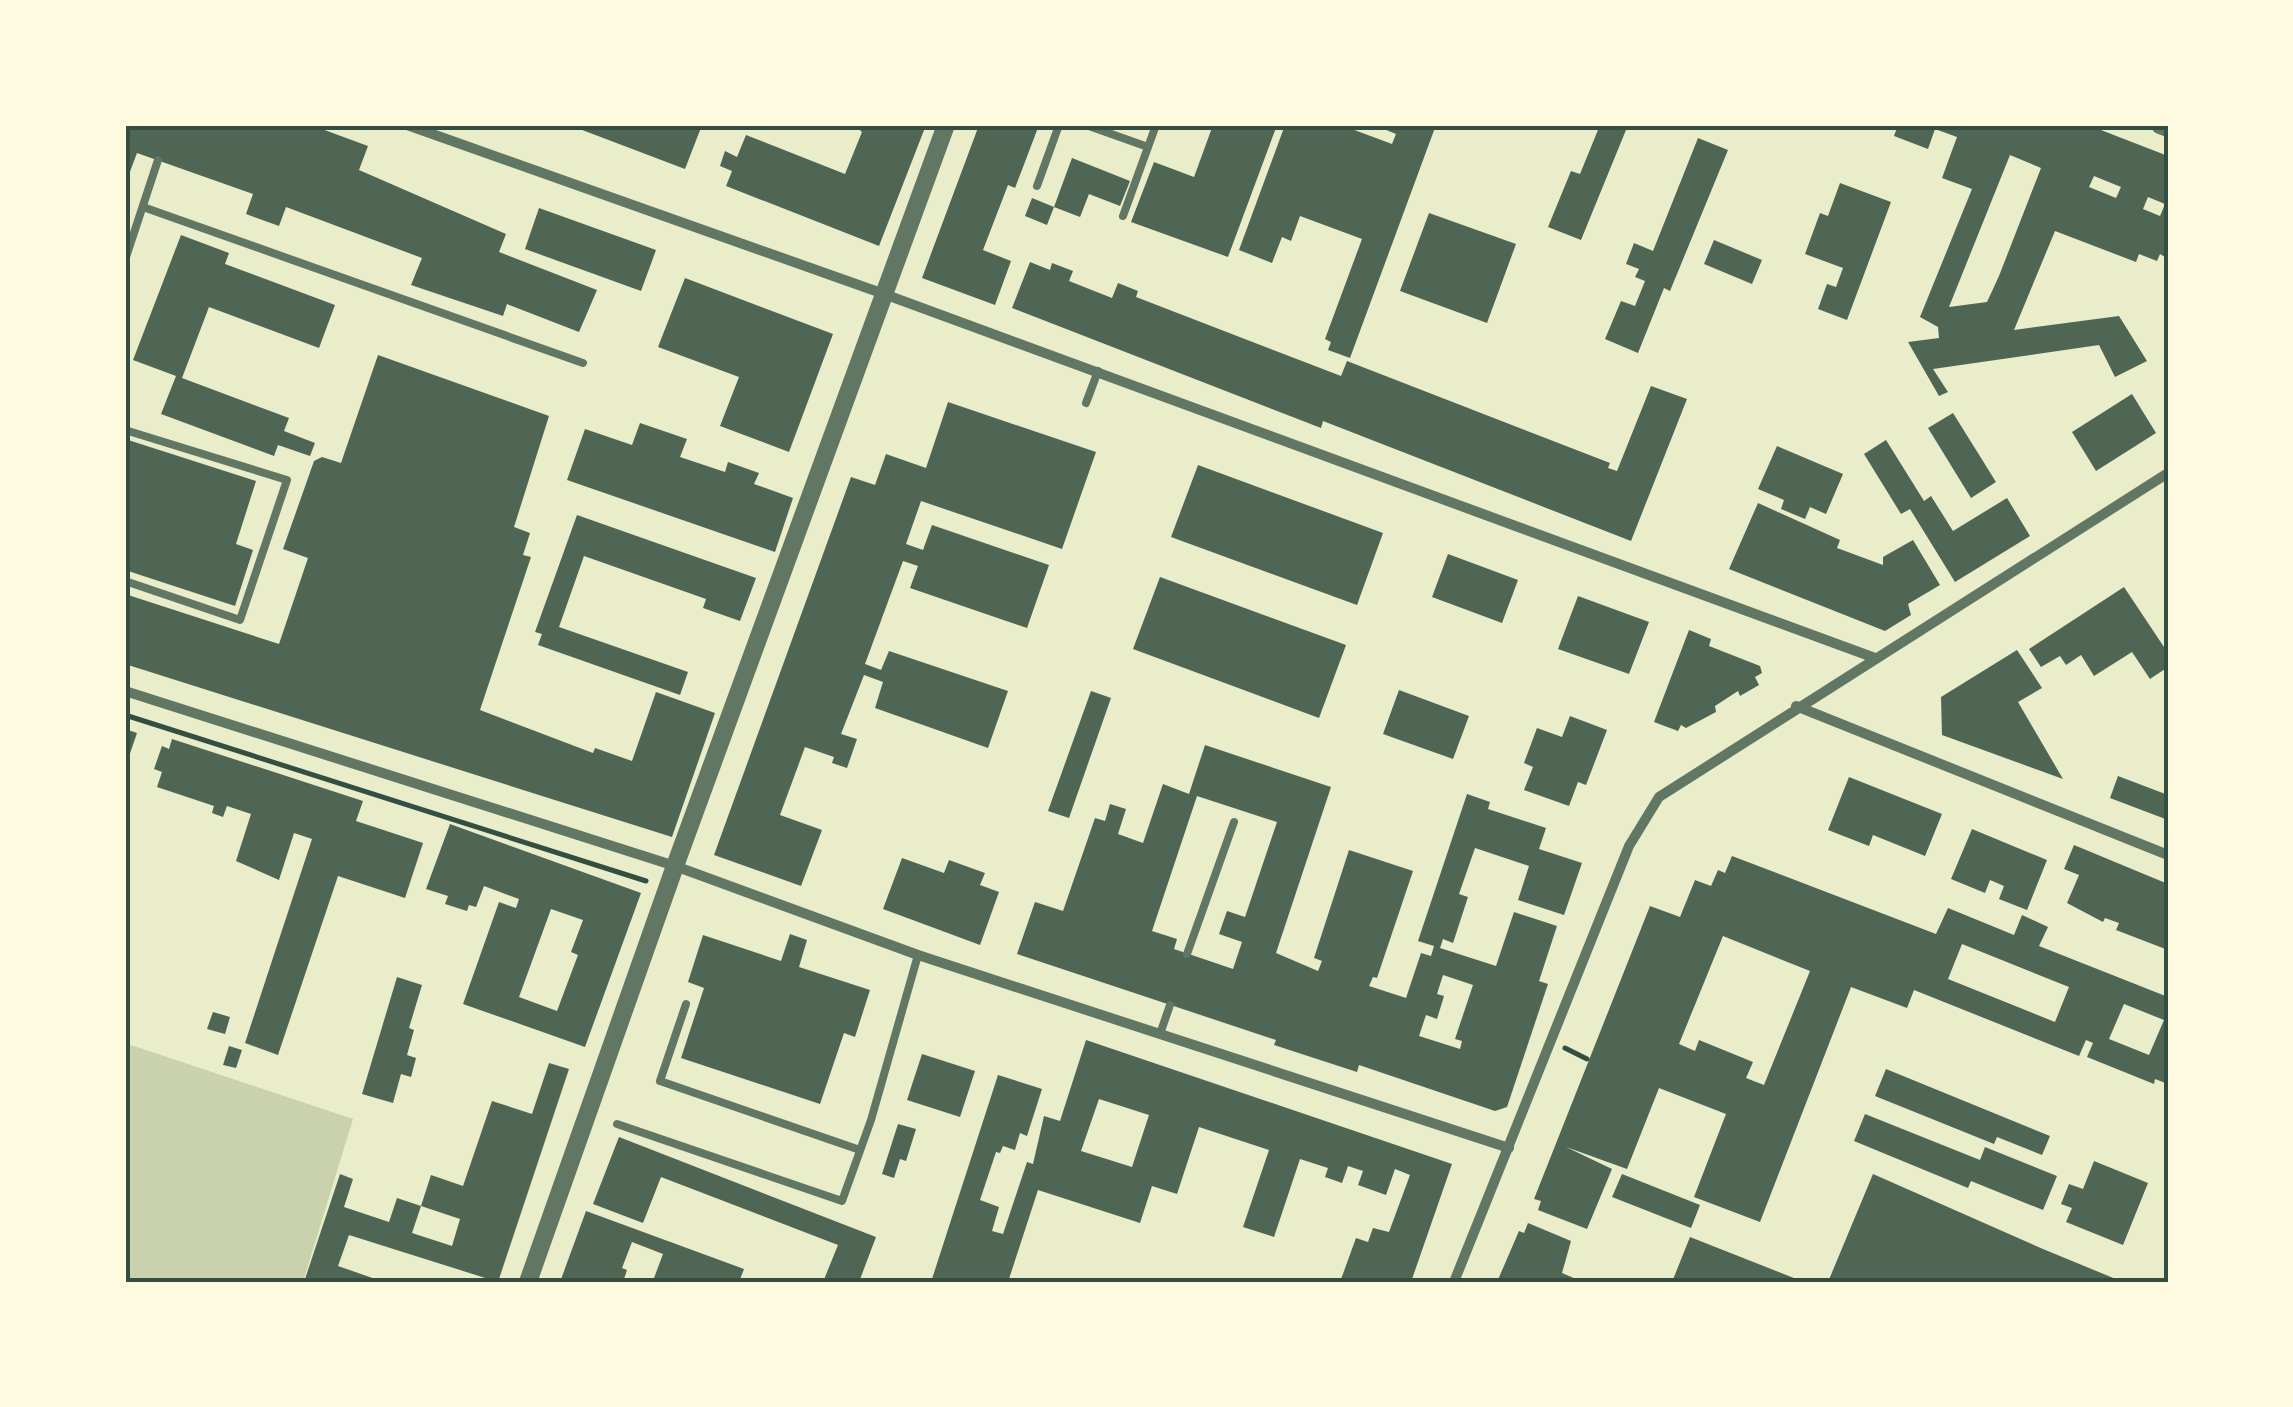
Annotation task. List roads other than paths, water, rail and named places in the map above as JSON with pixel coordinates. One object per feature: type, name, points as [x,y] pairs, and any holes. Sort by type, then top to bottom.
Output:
[{"type":"street","points":[[407,125],[1098,371],[1875,658]]},
{"type":"street","points":[[528,1282],[674,866],[946,125]]},
{"type":"street","points":[[2160,125],[2168,128]]},
{"type":"street","points":[[1454,1282],[1554,1042],[1629,846],[1659,797],[1689,774],[2168,473]]},
{"type":"street","points":[[125,691],[674,866],[918,954],[1509,1148]]},
{"type":"street","points":[[1796,706],[2168,856]]},
{"type":"lane","points":[[1038,186],[1059,125]]},
{"type":"lane","points":[[1086,125],[1148,147]]},
{"type":"lane","points":[[1124,216],[1156,125]]},
{"type":"lane","points":[[125,260],[158,160]]},
{"type":"lane","points":[[143,206],[584,363]]},
{"type":"lane","points":[[1086,403],[1098,371]]},
{"type":"lane","points":[[125,430],[286,480],[240,620],[125,581]]},
{"type":"lane","points":[[1187,954],[1234,822]]},
{"type":"lane","points":[[617,1124],[842,1201],[918,954]]},
{"type":"lane","points":[[686,1004],[660,1081],[860,1150]]},
{"type":"lane","points":[[1160,1034],[1170,1005]]}]
